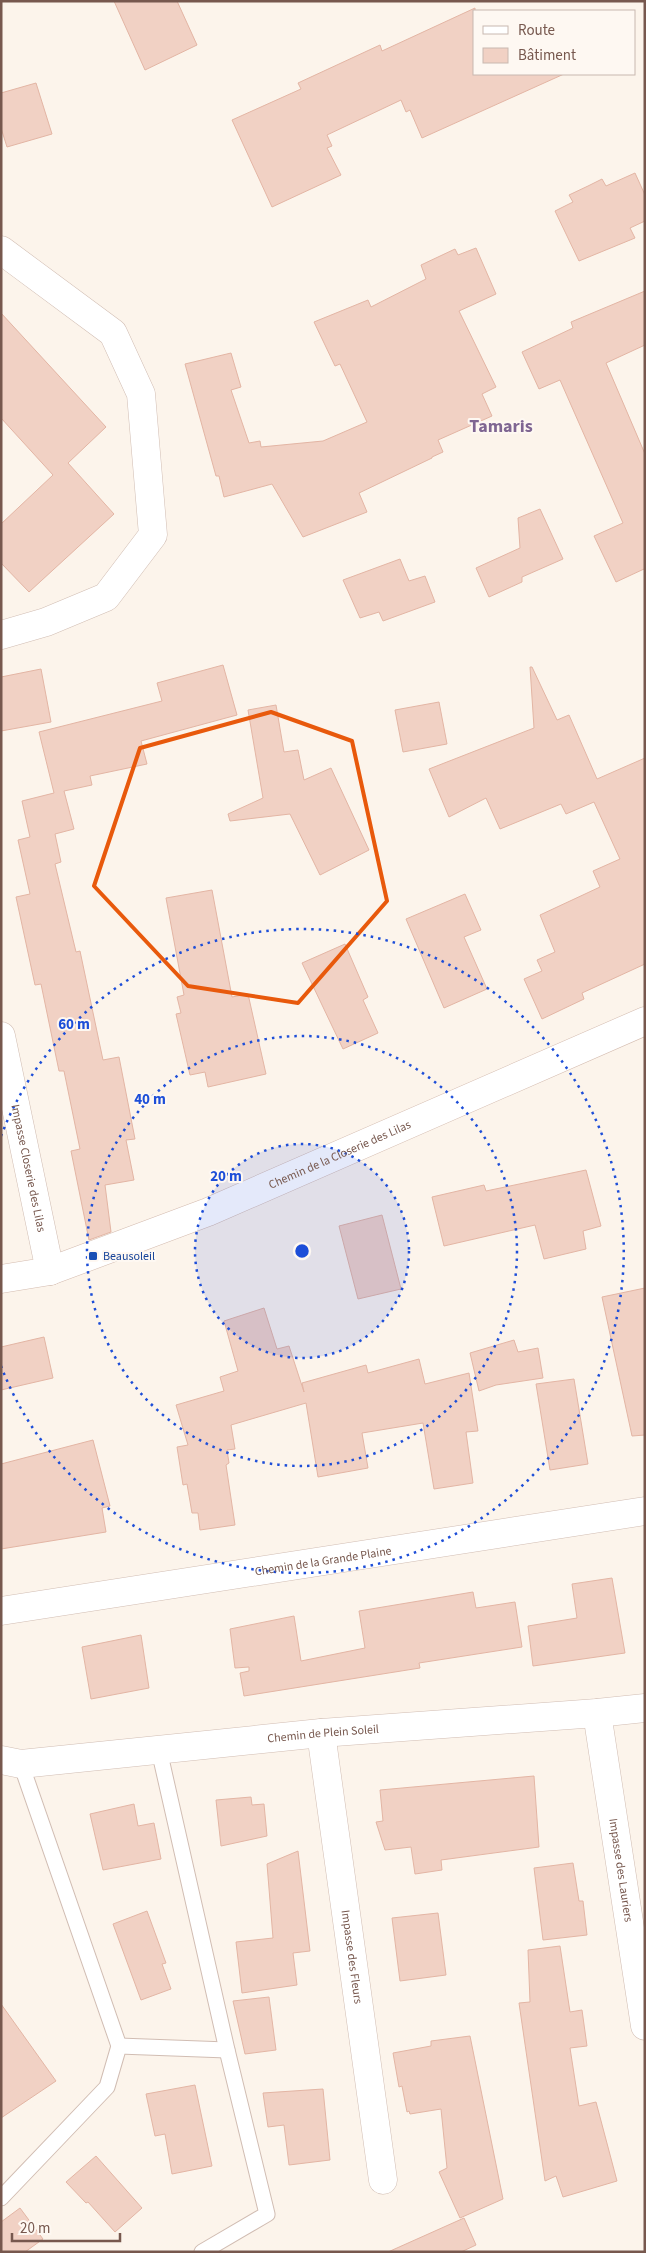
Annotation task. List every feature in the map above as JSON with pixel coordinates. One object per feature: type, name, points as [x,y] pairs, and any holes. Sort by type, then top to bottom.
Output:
[{"type":"street","points":[[1,250],[113,333],[141,394],[153,535],[106,597],[46,622],[1,636]]},
{"type":"street","name":"Chemin de la Closerie des Lilas","points":[[1,1279],[50,1271],[102,1253],[261,1190],[645,1021]]},
{"type":"street","name":"Impasse Closerie des Lilas","points":[[1,1036],[50,1271]]},
{"type":"street","name":"Chemin de la Grande Plaine","points":[[1,1611],[645,1511]]},
{"type":"street","name":"Chemin de Plein Soleil","points":[[11,1762],[159,1750],[321,1733],[645,1708]]},
{"type":"street","name":"Impasse des Lauriers","points":[[597,1713],[645,2026]]},
{"type":"street","name":"Impasse des Fleurs","points":[[321,1733],[383,2180]]},
{"type":"lane","points":[[159,1750],[266,2214],[202,2252]]},
{"type":"lane","points":[[1,2198],[108,2087],[119,2046],[11,1762]]},
{"type":"lane","points":[[119,2046],[227,2050]]},
{"type":"highlighted area","points":[[271,712],[352,741],[387,901],[298,1003],[188,986],[94,886],[140,748]]},
{"type":"building","points":[[114,1],[177,1],[197,45],[145,70]]},
{"type":"building","points":[[475,8],[473,10],[473,75],[562,75],[422,138],[410,110],[406,112],[401,100],[327,135],[332,146],[327,148],[341,175],[272,207],[232,120],[301,89],[298,83],[380,45],[382,51]]},
{"type":"building","points":[[36,83],[52,134],[7,147],[1,128],[1,93]]},
{"type":"building","points":[[635,173],[645,195],[645,221],[630,228],[635,238],[579,261],[555,211],[573,202],[569,195],[602,179],[606,186]]},
{"type":"building","points":[[476,248],[496,294],[459,311],[496,387],[482,394],[492,416],[438,440],[443,452],[359,493],[367,512],[303,537],[272,484],[224,497],[219,476],[216,476],[185,364],[231,353],[241,387],[231,390],[249,443],[260,441],[261,447],[323,441],[367,422],[340,364],[335,366],[314,322],[368,300],[371,307],[426,279],[421,265],[455,249],[458,255]]},
{"type":"building","points":[[645,291],[645,345],[606,363],[645,454],[645,572],[644,569],[616,582],[594,536],[623,523],[560,380],[539,389],[522,352],[573,328],[571,322]]},
{"type":"building","points":[[1,313],[106,427],[68,463],[114,514],[29,592],[1,563],[1,524],[53,475],[1,418]]},
{"type":"building","points":[[540,509],[563,559],[522,577],[522,582],[489,597],[476,568],[520,548],[518,518]]},
{"type":"building","points":[[400,559],[409,581],[425,576],[435,602],[383,621],[379,612],[360,618],[343,580]]},
{"type":"building","points":[[223,665],[237,715],[141,741],[147,764],[90,776],[92,785],[64,791],[74,829],[55,834],[61,862],[55,864],[76,952],[80,951],[103,1060],[119,1057],[135,1139],[126,1140],[134,1180],[105,1185],[111,1232],[89,1240],[71,1151],[80,1149],[64,1071],[59,1071],[41,984],[35,985],[16,897],[30,894],[18,840],[30,837],[22,801],[54,793],[39,732],[162,701],[157,683]]},
{"type":"building","points":[[530,667],[532,667],[557,720],[569,715],[597,779],[645,758],[645,964],[582,993],[584,999],[542,1019],[524,979],[542,971],[537,960],[555,952],[540,915],[600,887],[593,871],[620,859],[594,802],[566,814],[561,804],[500,829],[486,798],[449,817],[429,769],[534,728]]},
{"type":"building","points":[[41,669],[51,722],[1,731],[1,677]]},
{"type":"building","points":[[439,702],[447,744],[403,752],[395,710]]},
{"type":"building","points":[[276,705],[284,752],[298,750],[304,780],[331,768],[369,850],[320,875],[290,814],[230,821],[228,814],[263,798],[248,710]]},
{"type":"building","points":[[212,890],[232,997],[248,994],[266,1074],[208,1087],[205,1072],[190,1075],[176,1014],[181,1013],[177,997],[184,995],[166,898]]},
{"type":"building","points":[[465,894],[481,930],[464,937],[487,989],[444,1008],[406,919]]},
{"type":"building","points":[[345,944],[368,997],[363,1000],[378,1033],[343,1049],[302,963]]},
{"type":"building","points":[[586,1170],[601,1226],[583,1231],[586,1249],[544,1259],[535,1225],[444,1246],[432,1197],[484,1185],[486,1191]]},
{"type":"building","points":[[382,1215],[401,1289],[358,1299],[339,1226]]},
{"type":"building","points":[[645,1288],[645,1435],[632,1436],[602,1297]]},
{"type":"building","points":[[264,1308],[277,1349],[289,1346],[304,1392],[302,1383],[366,1365],[368,1373],[419,1359],[425,1384],[469,1373],[478,1431],[466,1432],[473,1483],[434,1489],[423,1423],[362,1433],[368,1468],[318,1477],[306,1403],[231,1425],[235,1449],[227,1450],[229,1463],[226,1465],[235,1525],[200,1530],[198,1513],[192,1513],[187,1484],[183,1485],[177,1447],[188,1445],[176,1405],[224,1391],[220,1377],[238,1371],[224,1321]]},
{"type":"building","points":[[44,1337],[53,1378],[1,1390],[1,1347]]},
{"type":"building","points":[[514,1340],[518,1352],[538,1348],[543,1378],[496,1385],[479,1391],[470,1353]]},
{"type":"building","points":[[574,1379],[588,1464],[550,1470],[536,1384]]},
{"type":"building","points":[[93,1440],[110,1506],[102,1508],[106,1532],[1,1549],[1,1464]]},
{"type":"building","points":[[612,1578],[625,1653],[533,1666],[528,1626],[577,1618],[572,1584]]},
{"type":"building","points":[[473,1592],[476,1608],[515,1602],[522,1647],[419,1663],[420,1668],[244,1696],[240,1673],[249,1671],[249,1667],[235,1668],[230,1629],[294,1616],[301,1661],[365,1648],[359,1611]]},
{"type":"building","points":[[141,1635],[149,1688],[91,1699],[82,1647]]},
{"type":"building","points":[[534,1776],[539,1847],[441,1860],[442,1870],[415,1874],[411,1847],[385,1850],[376,1822],[383,1821],[380,1790]]},
{"type":"building","points":[[251,1797],[252,1805],[264,1804],[267,1836],[221,1846],[216,1800]]},
{"type":"building","points":[[134,1804],[138,1826],[154,1823],[161,1859],[103,1870],[90,1814]]},
{"type":"building","points":[[298,1851],[310,1951],[293,1953],[297,1985],[242,1993],[236,1942],[273,1938],[267,1864]]},
{"type":"building","points":[[573,1863],[579,1901],[583,1901],[587,1935],[543,1940],[534,1868]]},
{"type":"building","points":[[147,1911],[166,1963],[162,1964],[171,1989],[141,2000],[113,1924]]},
{"type":"building","points":[[438,1913],[446,1975],[400,1981],[392,1918]]},
{"type":"building","points":[[560,1946],[570,2012],[582,2010],[587,2046],[570,2048],[579,2106],[596,2102],[617,2181],[563,2197],[556,2176],[545,2181],[519,2003],[530,2002],[528,1950]]},
{"type":"building","points":[[269,1997],[276,2050],[245,2054],[233,2001]]},
{"type":"building","points":[[1,2004],[56,2081],[1,2118]]},
{"type":"building","points":[[470,2036],[503,2199],[460,2218],[439,2172],[447,2168],[441,2109],[410,2114],[409,2111],[407,2112],[402,2086],[399,2087],[393,2053],[431,2046],[431,2041]]},
{"type":"building","points":[[195,2085],[212,2166],[172,2174],[165,2134],[155,2136],[146,2094]]},
{"type":"building","points":[[323,2089],[330,2160],[289,2165],[284,2125],[268,2127],[263,2093]]},
{"type":"building","points":[[96,2156],[142,2208],[115,2232],[88,2202],[86,2203],[66,2182]]},
{"type":"building","points":[[20,2208],[43,2239],[25,2252],[1,2252],[1,2222]]},
{"type":"building","points":[[464,2218],[476,2245],[461,2252],[388,2252]]},
{"type":"place","name":"Beausoleil","points":[[93,1256]]},
{"type":"district","name":"Tamaris","points":[[501,426]]}]
